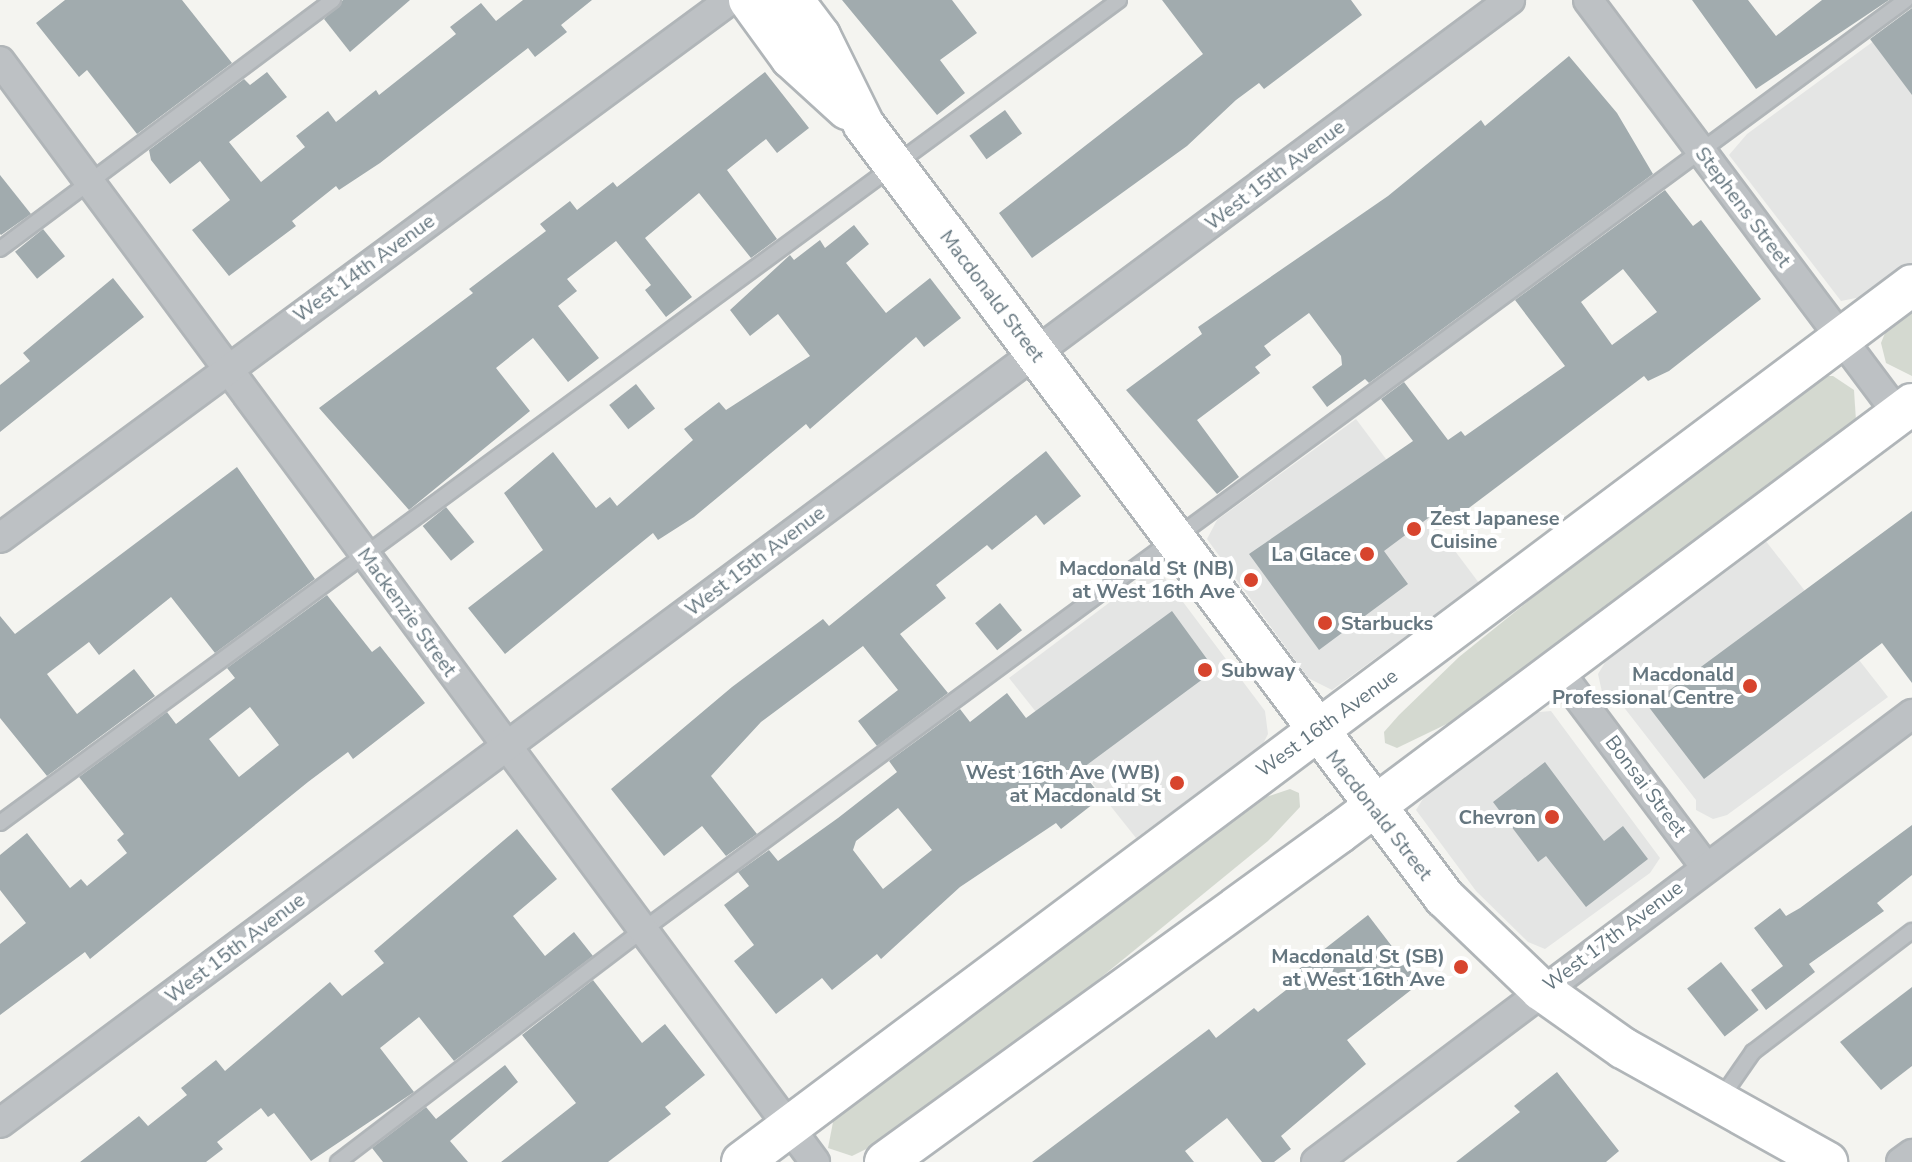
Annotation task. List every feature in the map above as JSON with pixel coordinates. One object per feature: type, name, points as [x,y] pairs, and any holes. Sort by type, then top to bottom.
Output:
[{"type":"main road","name":"Macdonald Street","points":[[749,0],[791,58],[864,125]]},
{"type":"main road","name":"Macdonald Street","points":[[793,0],[820,36],[864,125],[1372,808],[1478,935],[1541,990],[1717,1103],[1827,1162]]},
{"type":"main road","name":"West 16th Avenue","points":[[742,1162],[1912,285]]},
{"type":"main road","points":[[885,1162],[1372,808],[1905,409]]},
{"type":"street","name":"West 14th Avenue","points":[[0,538],[730,0]]},
{"type":"street","name":"West 15th Avenue","points":[[0,1123],[1510,0]]},
{"type":"street","name":"Stephens Street","points":[[1588,0],[1840,338],[1905,409]]},
{"type":"street","name":"Mackenzie Street","points":[[0,61],[815,1162]]},
{"type":"street","name":"Bonsai Street","points":[[1557,669],[1705,866]]},
{"type":"street","name":"West 17th Avenue","points":[[1316,1162],[1705,866],[1912,714]]},
{"type":"street","points":[[1901,1162],[1912,1154]]},
{"type":"lane","points":[[0,249],[333,0]]},
{"type":"lane","points":[[0,823],[1119,0]]},
{"type":"lane","points":[[338,1162],[643,930],[1175,543],[1906,0]]},
{"type":"lane","points":[[1717,1103],[1753,1052],[1912,931]]},
{"type":"shaded area","points":[[1912,13],[1912,264],[1866,296],[1841,301],[1729,155],[1747,134]]},
{"type":"shaded area","points":[[1912,306],[1912,376],[1886,363],[1881,343],[1889,323]]},
{"type":"shaded area","points":[[1821,376],[1833,376],[1854,390],[1856,421],[1455,720],[1397,748],[1385,743],[1384,732],[1459,657],[1712,453]]},
{"type":"shaded area","points":[[1356,419],[1479,583],[1332,690],[1308,678],[1207,539],[1217,520]]},
{"type":"shaded area","points":[[1765,540],[1888,697],[1727,815],[1713,819],[1696,810],[1696,800],[1612,692],[1602,692],[1598,674],[1609,656]]},
{"type":"shaded area","points":[[1162,574],[1265,711],[1268,734],[1262,746],[1136,838],[1009,678],[1146,575]]},
{"type":"shaded area","points":[[1551,711],[1660,858],[1650,873],[1545,949],[1528,942],[1476,891],[1416,810],[1429,789],[1528,713]]},
{"type":"shaded area","points":[[1290,789],[1299,793],[1300,807],[1268,841],[1060,1011],[905,1130],[852,1156],[828,1148],[834,1117],[1184,850],[1263,798]]},
{"type":"building","points":[[65,0],[182,0],[232,63],[137,134],[87,70],[79,77],[36,23]]},
{"type":"building","points":[[343,0],[410,0],[350,52],[324,19]]},
{"type":"building","points":[[523,0],[592,0],[561,25],[567,32],[535,57],[528,48],[380,163],[339,190],[336,186],[292,221],[296,226],[229,276],[192,230],[230,200],[200,161],[170,184],[151,160],[149,150],[244,79],[250,85],[267,72],[287,97],[229,142],[261,182],[305,147],[296,136],[328,111],[336,122],[376,90],[379,95],[456,34],[450,27],[481,3],[496,21]]},
{"type":"building","points":[[842,0],[952,0],[977,33],[940,60],[965,93],[937,115]]},
{"type":"building","points":[[1162,0],[1351,0],[1362,15],[1264,89],[1259,83],[1187,146],[1032,258],[999,213],[1203,54]]},
{"type":"building","points":[[1692,0],[1748,0],[1776,36],[1822,0],[1889,0],[1756,89]]},
{"type":"building","points":[[1912,8],[1912,95],[1870,39]]},
{"type":"building","points":[[1569,56],[1617,113],[1653,174],[1369,383],[1365,379],[1327,407],[1312,387],[1342,365],[1341,356],[1309,313],[1264,346],[1271,355],[1255,367],[1260,373],[1197,420],[1239,477],[1217,494],[1126,390],[1202,334],[1198,327],[1388,196],[1481,120],[1485,126]]},
{"type":"building","points":[[765,72],[809,128],[777,153],[766,139],[727,170],[777,239],[751,258],[699,193],[645,238],[692,297],[666,317],[645,290],[651,285],[616,241],[567,279],[577,291],[558,306],[599,358],[568,382],[533,338],[496,368],[530,411],[409,510],[319,408],[473,293],[469,289],[546,231],[540,224],[570,201],[577,210],[613,182],[617,187]]},
{"type":"building","points":[[1005,110],[1022,133],[986,159],[969,136]]},
{"type":"building","points":[[0,175],[31,214],[1,235],[0,234]]},
{"type":"building","points":[[1665,190],[1693,226],[1701,220],[1761,299],[1669,371],[1648,381],[1644,376],[1449,523],[1439,510],[1384,551],[1408,584],[1319,650],[1249,554],[1413,441],[1381,399],[1404,382],[1448,440],[1461,431],[1465,436],[1565,366],[1515,300]],"holes":[[[1623,269],[1657,312],[1612,345],[1581,302]]]},
{"type":"building","points":[[854,225],[869,244],[846,263],[886,313],[930,278],[961,318],[924,347],[916,337],[810,429],[806,424],[694,517],[658,540],[653,533],[505,654],[468,608],[543,550],[504,493],[553,452],[596,508],[610,497],[617,506],[693,440],[684,429],[719,402],[726,410],[810,356],[778,314],[750,336],[730,310],[790,255],[794,260],[820,240],[825,248]]},
{"type":"building","points":[[43,229],[65,256],[37,279],[15,252]]},
{"type":"building","points":[[113,278],[144,317],[0,432],[0,385],[30,361],[23,353]]},
{"type":"building","points":[[636,384],[655,408],[628,429],[609,405]]},
{"type":"building","points":[[1046,451],[1081,496],[1044,525],[1036,515],[992,550],[987,545],[936,585],[946,598],[900,634],[948,693],[877,746],[858,721],[898,690],[863,646],[761,722],[711,776],[757,834],[726,856],[702,826],[664,856],[611,789],[732,687],[823,619],[829,626]]},
{"type":"building","points":[[237,467],[315,579],[215,653],[171,597],[99,655],[89,642],[47,674],[77,714],[134,669],[155,696],[47,776],[0,718],[0,616],[15,634]]},
{"type":"building","points":[[446,507],[474,542],[451,561],[423,526]]},
{"type":"building","name":"Macdonald Professional Centre","points":[[1912,511],[1912,683],[1882,643],[1704,779],[1648,706]]},
{"type":"building","points":[[327,595],[372,652],[380,646],[425,703],[353,759],[348,752],[308,782],[90,959],[85,952],[0,1015],[0,944],[26,923],[0,890],[0,855],[27,833],[70,888],[81,879],[87,886],[127,853],[117,840],[124,834],[79,777],[167,712],[176,724],[235,678],[227,668]],"holes":[[[250,707],[279,745],[239,777],[209,739]]]},
{"type":"building","points":[[1000,603],[1022,630],[997,650],[975,623]]},
{"type":"building","points":[[1172,611],[1215,670],[1080,770],[1102,797],[1061,829],[1056,823],[960,887],[881,959],[877,954],[832,990],[822,978],[776,1014],[734,961],[754,945],[724,905],[749,886],[738,872],[769,850],[778,861],[838,818],[897,772],[889,761],[960,709],[970,722],[1007,693],[1026,718]],"holes":[[[898,808],[932,850],[883,889],[853,850],[856,841]]]},
{"type":"building","points":[[1545,762],[1604,841],[1623,826],[1648,859],[1586,907],[1546,856],[1538,862],[1493,802]]},
{"type":"building","points":[[1912,825],[1912,875],[1877,903],[1884,911],[1809,964],[1815,972],[1766,1010],[1751,990],[1783,966],[1754,928],[1780,908],[1786,916],[1800,908]]},
{"type":"building","points":[[517,829],[557,879],[513,916],[545,956],[574,932],[593,956],[454,1061],[419,1017],[380,1048],[414,1092],[311,1161],[274,1113],[268,1117],[261,1108],[217,1142],[223,1149],[206,1162],[80,1162],[139,1116],[148,1126],[187,1095],[181,1088],[216,1060],[225,1071],[330,982],[342,996],[384,963],[374,951]]},
{"type":"building","points":[[1368,915],[1420,983],[1347,1040],[1366,1064],[1281,1136],[1291,1149],[1274,1162],[1262,1162],[1227,1118],[1185,1151],[1194,1162],[1032,1162],[1209,1029],[1216,1038],[1254,1008],[1258,1012],[1304,976],[1299,969]]},
{"type":"building","points":[[1721,962],[1759,1010],[1725,1037],[1687,988]]},
{"type":"building","points":[[593,980],[642,1043],[665,1024],[705,1075],[665,1107],[671,1114],[608,1162],[501,1162],[576,1103],[522,1035]]},
{"type":"building","points":[[1912,987],[1912,1066],[1881,1090],[1840,1042]]},
{"type":"building","points":[[505,1065],[518,1082],[450,1141],[468,1162],[383,1162],[372,1148],[426,1107],[436,1119]]},
{"type":"building","points":[[1557,1072],[1619,1151],[1606,1162],[1456,1162],[1520,1112],[1514,1106]]},
{"type":"place","name":"Zest Japanese Cuisine","points":[[1414,529]]},
{"type":"place","name":"La Glace","points":[[1367,554]]},
{"type":"place","name":"Macdonald St (NB) at West 16th Ave","points":[[1251,580]]},
{"type":"place","name":"Starbucks","points":[[1325,623]]},
{"type":"place","name":"Subway","points":[[1205,670]]},
{"type":"place","name":"Macdonald Professional Centre","points":[[1750,686]]},
{"type":"place","name":"West 16th Ave (WB) at Macdonald St","points":[[1177,783]]},
{"type":"place","name":"Chevron","points":[[1552,817]]},
{"type":"place","name":"Macdonald St (SB) at West 16th Ave","points":[[1461,967]]}]
